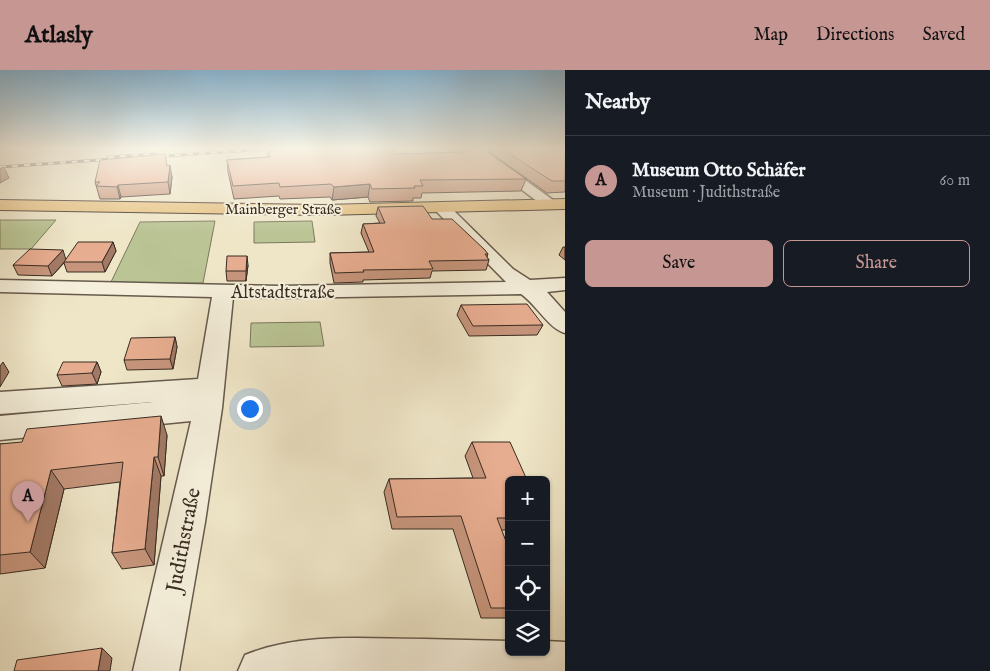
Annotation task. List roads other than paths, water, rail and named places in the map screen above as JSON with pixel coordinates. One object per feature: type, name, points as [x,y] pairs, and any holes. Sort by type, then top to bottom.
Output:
[{"type":"main road","name":"Mainberger Straße","points":[[0,205],[258,210],[442,208],[559,204]]},
{"type":"street","points":[[517,177],[559,204]]},
{"type":"street","points":[[442,208],[506,273],[540,297],[565,326]]},
{"type":"street","name":"Altstadtstraße","points":[[0,286],[186,289],[223,292],[526,288],[565,284]]},
{"type":"street","name":"Judithstraße","points":[[156,671],[209,398],[223,292]]},
{"type":"street","points":[[0,404],[209,398]]},
{"type":"street","points":[[0,428],[209,398]]},
{"type":"street","points":[[260,671],[300,662],[424,661],[565,664]]},
{"type":"place","name":"Museum Otto Schäfer","points":[[28,522]]}]
